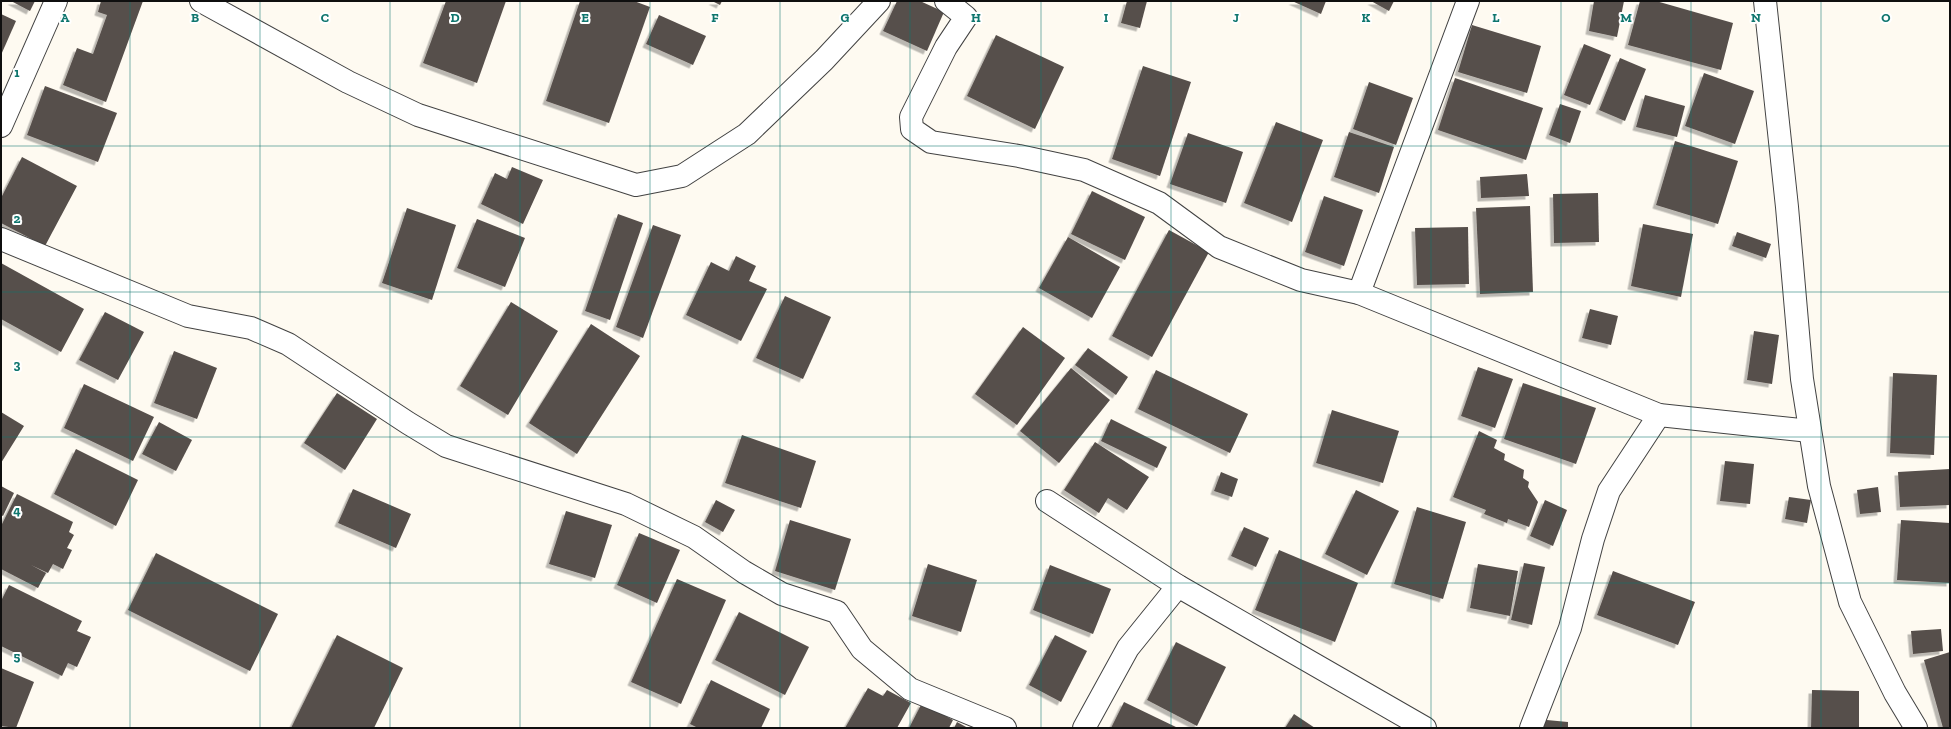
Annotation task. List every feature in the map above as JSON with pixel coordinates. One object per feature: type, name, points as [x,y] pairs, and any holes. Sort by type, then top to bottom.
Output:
[{"type":"street","points":[[1,126],[56,1]]},
{"type":"street","points":[[201,1],[348,82],[418,115],[636,185],[682,176],[747,134],[824,60],[879,1]]},
{"type":"street","points":[[946,1],[966,17],[946,46],[911,117],[912,129],[931,142],[1019,156],[1084,170],[1159,203],[1219,247],[1301,280],[1359,293],[1659,415],[1810,431]]},
{"type":"street","points":[[1359,293],[1468,1]]},
{"type":"street","points":[[1765,1],[1787,207],[1802,379],[1819,486],[1850,602],[1895,693],[1916,728]]},
{"type":"street","points":[[1,239],[188,316],[251,328],[288,344],[306,354],[408,423],[446,446],[548,477],[633,507],[694,537],[744,572],[782,594],[837,612],[862,649],[910,689],[1005,728]]},
{"type":"street","points":[[1531,728],[1570,628],[1593,540],[1609,491],[1659,415]]},
{"type":"street","points":[[1047,501],[1178,586],[1426,728]]},
{"type":"street","points":[[1083,728],[1128,648],[1178,586]]},
{"type":"building","points":[[11,1],[35,1],[30,11]]},
{"type":"building","points":[[101,1],[143,1],[106,102],[63,85],[77,48],[93,54],[107,15],[98,12]]},
{"type":"building","points":[[446,1],[506,1],[477,83],[423,63]]},
{"type":"building","points":[[580,1],[634,1],[650,7],[609,123],[546,101]]},
{"type":"building","points":[[712,1],[722,1],[720,5]]},
{"type":"building","points":[[897,1],[920,1],[944,12],[927,51],[883,31]]},
{"type":"building","points":[[1127,1],[1147,1],[1140,28],[1121,23]]},
{"type":"building","points":[[1292,1],[1326,1],[1321,14]]},
{"type":"building","points":[[1371,1],[1394,1],[1389,11]]},
{"type":"building","points":[[1594,1],[1624,1],[1617,37],[1589,31]]},
{"type":"building","points":[[1640,1],[1656,1],[1733,23],[1721,70],[1628,45]]},
{"type":"building","points":[[1,14],[16,21],[1,55]]},
{"type":"building","points":[[659,15],[706,36],[693,65],[646,44]]},
{"type":"building","points":[[1472,25],[1541,46],[1527,93],[1458,72]]},
{"type":"building","points":[[996,35],[1064,67],[1035,129],[967,96]]},
{"type":"building","points":[[1584,44],[1611,55],[1590,105],[1564,95]]},
{"type":"building","points":[[1620,58],[1646,69],[1625,121],[1599,110]]},
{"type":"building","points":[[1143,66],[1191,82],[1160,176],[1112,159]]},
{"type":"building","points":[[1704,73],[1754,91],[1735,144],[1685,126]]},
{"type":"building","points":[[1455,78],[1543,108],[1526,160],[1438,130]]},
{"type":"building","points":[[1369,82],[1413,98],[1396,145],[1353,129]]},
{"type":"building","points":[[45,86],[117,113],[98,162],[27,135]]},
{"type":"building","points":[[1645,95],[1685,106],[1677,137],[1636,127]]},
{"type":"building","points":[[1560,104],[1581,111],[1570,143],[1549,135]]},
{"type":"building","points":[[1276,122],[1323,140],[1292,222],[1244,203]]},
{"type":"building","points":[[1349,132],[1394,147],[1379,193],[1334,177]]},
{"type":"building","points":[[1188,133],[1243,152],[1226,203],[1170,184]]},
{"type":"building","points":[[1675,141],[1738,161],[1718,224],[1656,205]]},
{"type":"building","points":[[22,157],[77,186],[45,246],[1,223],[1,198]]},
{"type":"building","points":[[512,167],[543,180],[523,224],[481,204],[495,173],[507,179]]},
{"type":"building","points":[[1527,174],[1529,196],[1481,198],[1480,177]]},
{"type":"building","points":[[1092,191],[1145,217],[1125,260],[1071,234]]},
{"type":"building","points":[[1598,193],[1599,242],[1554,243],[1553,194]]},
{"type":"building","points":[[1324,196],[1363,210],[1344,266],[1305,252]]},
{"type":"building","points":[[1530,206],[1533,292],[1480,294],[1476,208]]},
{"type":"building","points":[[407,208],[456,225],[432,300],[382,283]]},
{"type":"building","points":[[618,214],[643,223],[610,320],[585,311]]},
{"type":"building","points":[[477,219],[525,238],[505,287],[457,268]]},
{"type":"building","points":[[1643,224],[1693,234],[1681,297],[1631,286]]},
{"type":"building","points":[[653,225],[681,235],[643,338],[616,327]]},
{"type":"building","points":[[1468,227],[1469,284],[1417,285],[1415,228]]},
{"type":"building","points":[[1169,230],[1209,252],[1152,357],[1112,336]]},
{"type":"building","points":[[1737,232],[1771,244],[1766,258],[1732,246]]},
{"type":"building","points":[[1068,237],[1120,267],[1092,318],[1039,288]]},
{"type":"building","points":[[736,256],[756,266],[749,281],[767,289],[741,341],[686,315],[711,262],[729,271]]},
{"type":"building","points":[[1,263],[84,309],[61,352],[1,319]]},
{"type":"building","points":[[785,296],[831,317],[803,379],[756,358]]},
{"type":"building","points":[[511,302],[558,331],[508,415],[460,386]]},
{"type":"building","points":[[1590,309],[1618,316],[1611,345],[1582,338]]},
{"type":"building","points":[[105,312],[144,332],[118,380],[79,360]]},
{"type":"building","points":[[591,324],[640,356],[577,454],[529,423]]},
{"type":"building","points":[[1023,327],[1065,358],[1017,425],[975,394]]},
{"type":"building","points":[[1754,331],[1779,335],[1772,384],[1747,380]]},
{"type":"building","points":[[1088,348],[1128,377],[1116,395],[1075,365]]},
{"type":"building","points":[[174,351],[217,368],[197,419],[154,403]]},
{"type":"building","points":[[1478,367],[1513,379],[1495,428],[1461,416]]},
{"type":"building","points":[[1071,368],[1110,400],[1059,463],[1020,431]]},
{"type":"building","points":[[1156,370],[1248,414],[1230,453],[1138,409]]},
{"type":"building","points":[[1893,373],[1937,375],[1934,455],[1890,453]]},
{"type":"building","points":[[1523,383],[1596,408],[1576,464],[1504,439]]},
{"type":"building","points":[[84,384],[154,417],[133,461],[64,428]]},
{"type":"building","points":[[337,393],[377,419],[345,470],[304,443]]},
{"type":"building","points":[[1332,410],[1399,431],[1383,483],[1316,463]]},
{"type":"building","points":[[1,412],[24,426],[1,463]]},
{"type":"building","points":[[1111,419],[1167,447],[1157,468],[1101,441]]},
{"type":"building","points":[[159,422],[192,440],[176,471],[142,454]]},
{"type":"building","points":[[1479,431],[1497,440],[1494,448],[1505,454],[1504,460],[1524,470],[1523,478],[1529,482],[1528,487],[1538,502],[1529,527],[1508,519],[1507,523],[1484,514],[1486,510],[1453,497]]},
{"type":"building","points":[[742,435],[816,461],[801,508],[725,483]]},
{"type":"building","points":[[1095,442],[1149,477],[1127,510],[1108,498],[1099,513],[1064,490]]},
{"type":"building","points":[[76,449],[138,480],[116,526],[54,494]]},
{"type":"building","points":[[1725,461],[1754,464],[1750,504],[1720,501]]},
{"type":"building","points":[[1950,469],[1950,505],[1900,507],[1898,472]]},
{"type":"building","points":[[1221,472],[1238,479],[1232,497],[1214,491]]},
{"type":"building","points":[[1,486],[14,493],[3,516],[1,515]]},
{"type":"building","points":[[1878,487],[1881,512],[1860,514],[1857,490]]},
{"type":"building","points":[[353,489],[411,514],[396,548],[338,523]]},
{"type":"building","points":[[1356,490],[1399,511],[1367,575],[1325,554]]},
{"type":"building","points":[[17,494],[73,522],[69,532],[74,535],[67,548],[72,550],[63,569],[53,564],[48,573],[31,565],[46,573],[38,588],[1,569],[1,526]]},
{"type":"building","points":[[1789,497],[1811,500],[1807,523],[1785,519]]},
{"type":"building","points":[[716,500],[735,510],[723,532],[705,522]]},
{"type":"building","points":[[1545,500],[1567,510],[1553,546],[1530,536]]},
{"type":"building","points":[[1417,507],[1466,522],[1443,599],[1394,584]]},
{"type":"building","points":[[566,511],[612,525],[595,578],[549,564]]},
{"type":"building","points":[[790,520],[851,539],[835,590],[775,571]]},
{"type":"building","points":[[1901,520],[1950,523],[1950,583],[1897,580]]},
{"type":"building","points":[[1244,527],[1269,538],[1256,567],[1231,556]]},
{"type":"building","points":[[639,533],[680,550],[657,603],[617,585]]},
{"type":"building","points":[[1279,550],[1358,583],[1335,642],[1255,610]]},
{"type":"building","points":[[156,553],[278,614],[250,671],[128,610]]},
{"type":"building","points":[[1524,563],[1545,567],[1532,625],[1511,620]]},
{"type":"building","points":[[928,564],[977,580],[961,632],[912,616]]},
{"type":"building","points":[[1478,564],[1518,571],[1510,616],[1470,608]]},
{"type":"building","points":[[1050,565],[1111,589],[1093,634],[1033,610]]},
{"type":"building","points":[[1613,571],[1695,602],[1678,645],[1597,615]]},
{"type":"building","points":[[677,579],[726,600],[681,704],[631,682]]},
{"type":"building","points":[[9,585],[82,621],[77,631],[91,637],[77,667],[68,663],[62,676],[1,646],[1,601]]},
{"type":"building","points":[[739,612],[809,647],[785,695],[715,660]]},
{"type":"building","points":[[1941,629],[1943,651],[1913,654],[1911,631]]},
{"type":"building","points":[[337,635],[403,668],[374,728],[291,728]]},
{"type":"building","points":[[1055,635],[1087,651],[1061,702],[1029,685]]},
{"type":"building","points":[[1176,642],[1226,667],[1197,726],[1147,700]]},
{"type":"building","points":[[1950,652],[1950,728],[1943,728],[1924,660]]},
{"type":"building","points":[[1,668],[34,682],[16,728],[1,726]]},
{"type":"building","points":[[711,680],[770,709],[761,728],[698,728],[690,724]]},
{"type":"building","points":[[868,688],[883,696],[887,690],[911,703],[897,728],[845,728]]},
{"type":"building","points":[[1812,690],[1859,691],[1859,728],[1811,728]]},
{"type":"building","points":[[1124,702],[1178,728],[1111,728]]},
{"type":"building","points":[[922,703],[953,720],[949,728],[909,728]]},
{"type":"building","points":[[1294,714],[1315,728],[1285,728]]},
{"type":"building","points":[[1536,719],[1568,722],[1568,728],[1536,728]]},
{"type":"building","points":[[957,722],[968,728],[954,728]]}]
